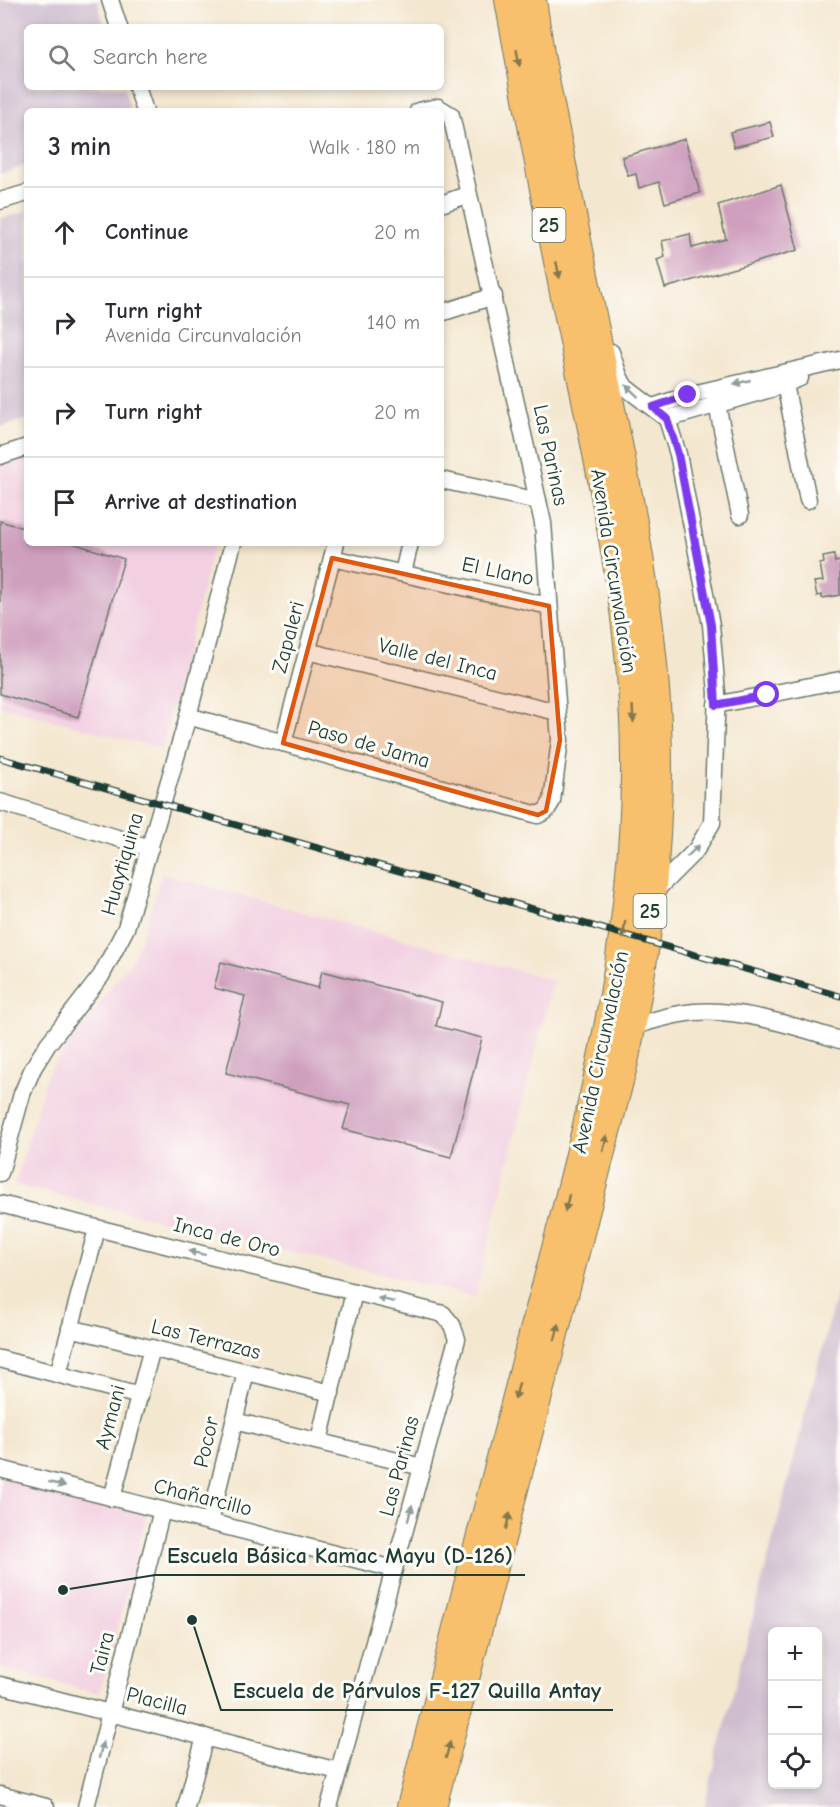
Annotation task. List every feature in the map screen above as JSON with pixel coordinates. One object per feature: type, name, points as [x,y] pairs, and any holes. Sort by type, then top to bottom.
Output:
[{"type":"highway","name":"Avenida Circunvalación","points":[[410,1807],[561,1227],[604,1049],[625,925],[632,837],[634,759],[632,685],[614,544],[550,231],[508,0]]},
{"type":"highway","name":"Avenida Circunvalación","points":[[433,1807],[560,1321],[632,1027],[653,893],[659,770],[651,635],[632,504],[581,254],[533,0]]},
{"type":"street","points":[[110,0],[117,24]]},
{"type":"street","points":[[138,90],[144,108]]},
{"type":"street","name":"Las Parinas","points":[[444,109],[451,115],[467,195],[494,296],[543,523],[560,740],[552,801],[546,812],[538,815]]},
{"type":"street","points":[[0,201],[24,194]]},
{"type":"street","points":[[444,203],[467,195]]},
{"type":"street","name":"Avenida Circunvalación","points":[[581,254],[597,286],[606,337],[619,376],[637,397],[660,410]]},
{"type":"street","points":[[444,312],[494,296]]},
{"type":"street","points":[[653,893],[703,842],[712,823],[716,705],[711,625],[678,454],[660,410],[783,379],[840,361]]},
{"type":"street","points":[[783,379],[808,500]]},
{"type":"street","points":[[715,397],[740,515]]},
{"type":"street","points":[[0,456],[24,448]]},
{"type":"street","points":[[444,481],[538,501]]},
{"type":"street","name":"Huaytiquina","points":[[0,1173],[22,1094],[33,1068],[48,1044],[101,976],[119,946],[132,910],[188,716],[231,546]]},
{"type":"street","points":[[403,573],[409,546]]},
{"type":"street","name":"El Llano","points":[[334,550],[403,573],[549,606]]},
{"type":"street","name":"Zapaleri","points":[[283,743],[334,550]]},
{"type":"street","name":"Valle del Inca","points":[[308,651],[557,712]]},
{"type":"street","points":[[716,705],[840,680]]},
{"type":"street","name":"Paso de Jama","points":[[188,716],[538,815]]},
{"type":"street","points":[[0,802],[150,848]]},
{"type":"street","points":[[632,1027],[666,1017],[698,1012],[741,1016],[801,1028],[840,1040]]},
{"type":"street","name":"Inca de Oro","points":[[0,1204],[443,1314]]},
{"type":"street","points":[[58,1374],[97,1228]]},
{"type":"street","points":[[319,1441],[354,1292]]},
{"type":"street","name":"Las Parinas","points":[[329,1807],[457,1339],[452,1325],[443,1314]]},
{"type":"street","name":"Las Terrazas","points":[[70,1328],[331,1393]]},
{"type":"street","name":"Aymani","points":[[112,1498],[152,1348]]},
{"type":"street","points":[[0,1359],[140,1396]]},
{"type":"street","name":"Pocor","points":[[210,1522],[246,1372]]},
{"type":"street","points":[[234,1420],[422,1467]]},
{"type":"street","name":"Chañarcillo","points":[[0,1470],[394,1569]]},
{"type":"street","name":"Taira","points":[[86,1807],[162,1510]]},
{"type":"street","name":"Placilla","points":[[0,1684],[338,1771]]},
{"type":"street","points":[[186,1807],[205,1737]]},
{"type":"street","points":[[0,1795],[46,1807]]},
{"type":"highlighted area","points":[[332,558],[549,606],[560,740],[546,811],[538,815],[283,743]]},
{"type":"shaded area","points":[[0,0],[97,0],[104,24],[24,24],[24,90],[125,90],[130,108],[24,108],[24,166],[0,174]]},
{"type":"shaded area","points":[[24,212],[24,420],[0,427],[0,219]]},
{"type":"shaded area","points":[[24,454],[24,546],[213,546],[162,749],[0,706],[0,461]]},
{"type":"shaded area","points":[[162,874],[553,980],[475,1297],[15,1185],[47,1074],[132,959],[142,938]]},
{"type":"shaded area","points":[[840,1280],[840,1807],[704,1807]]},
{"type":"shaded area","points":[[0,1477],[147,1513],[100,1694],[0,1667]]},
{"type":"building","points":[[770,122],[774,137],[734,147],[730,132]]},
{"type":"building","points":[[685,139],[700,193],[665,203],[659,182],[639,188],[636,174],[628,176],[622,157]]},
{"type":"building","points":[[781,185],[798,250],[665,288],[657,260],[665,257],[662,241],[690,234],[692,248],[726,239],[718,205]]},
{"type":"building","points":[[0,521],[24,528],[24,546],[82,546],[124,559],[78,717],[0,694]]},
{"type":"building","points":[[834,555],[835,562],[840,561],[840,595],[822,598],[822,595],[817,596],[814,582],[823,581],[820,564],[824,563],[823,557]]},
{"type":"building","points":[[221,962],[318,988],[322,971],[442,1002],[436,1026],[482,1038],[451,1157],[343,1129],[350,1105],[226,1073],[245,996],[214,988]]},
{"type":"railway","points":[[0,758],[840,996]]},
{"type":"place","name":"Escuela Básica Kamac Mayu (D-126)","points":[[63,1590]]},
{"type":"place","name":"Escuela de Párvulos F-127 Quilla Antay","points":[[192,1620]]},
{"type":"route","points":[[688,395],[653,407],[667,419],[678,454],[711,625],[716,705],[767,695]]}]
